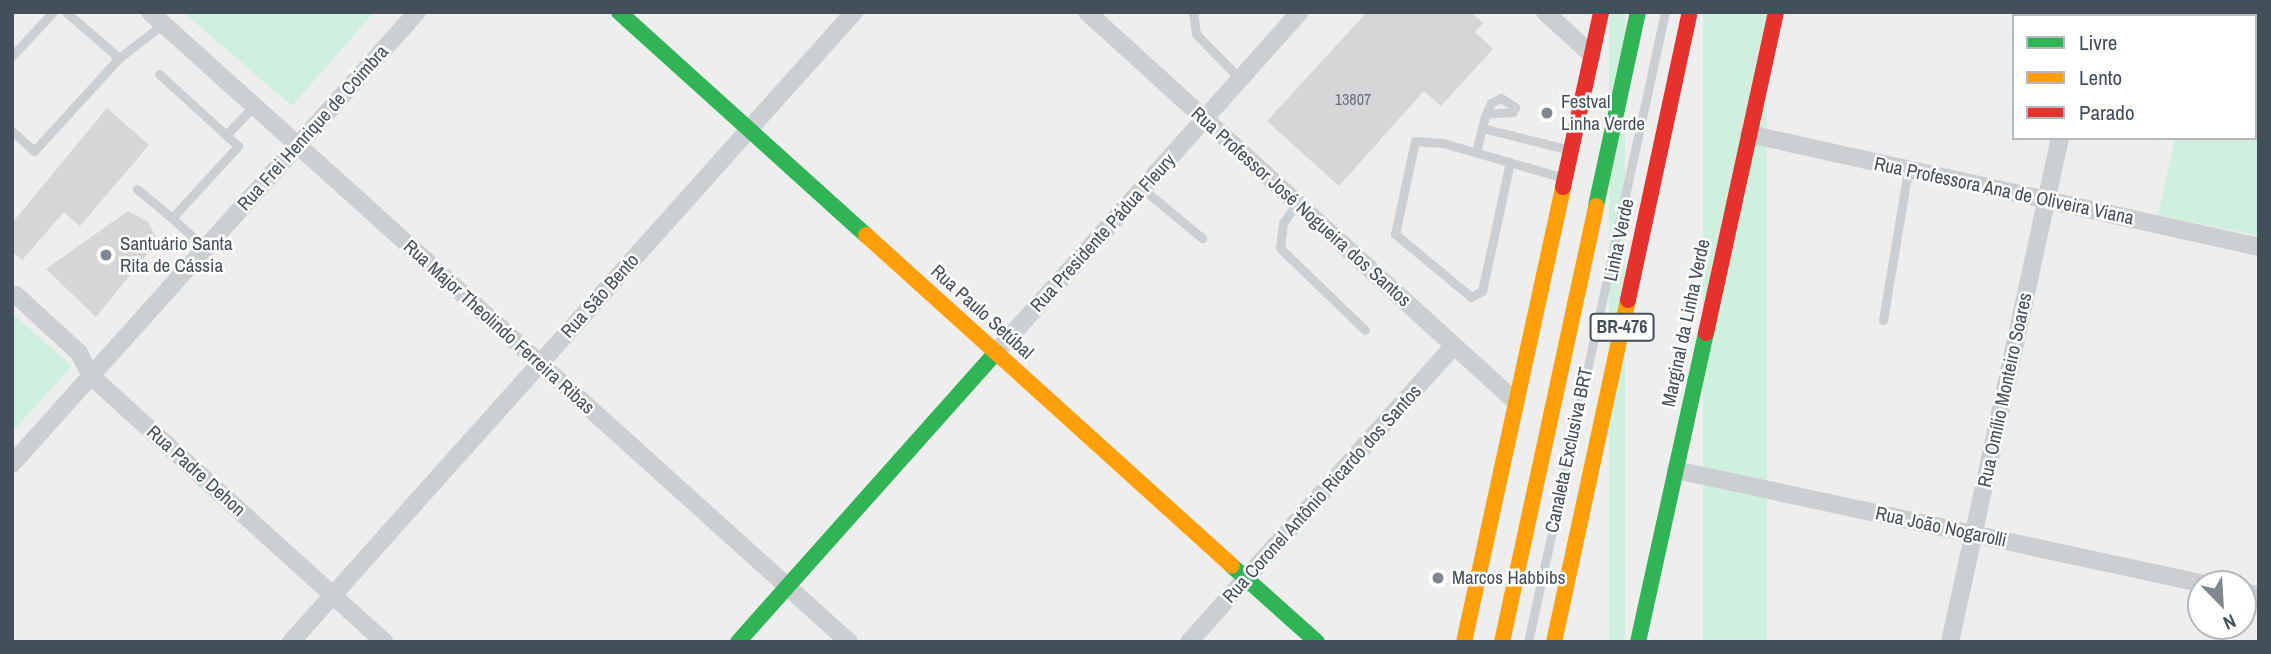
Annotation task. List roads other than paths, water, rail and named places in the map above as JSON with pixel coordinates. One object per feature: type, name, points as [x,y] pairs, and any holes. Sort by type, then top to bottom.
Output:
[{"type":"main road","name":"Rua Paulo Setúbal","points":[[619,12],[1317,642]]},
{"type":"main road","points":[[1464,642],[1601,12]]},
{"type":"main road","name":"Linha Verde","points":[[1502,642],[1638,12]]},
{"type":"main road","name":"Linha Verde","points":[[1554,642],[1690,12]]},
{"type":"main road","name":"Marginal da Linha Verde","points":[[1638,642],[1776,12]]},
{"type":"main road","name":"Rua Presidente Pádua Fleury","points":[[738,642],[996,352]]},
{"type":"street","name":"Rua Frei Henrique de Coimbra","points":[[12,464],[417,12]]},
{"type":"street","name":"Rua São Bento","points":[[291,642],[854,12]]},
{"type":"street","name":"Rua Professor José Nogueira dos Santos","points":[[1087,12],[1515,401]]},
{"type":"street","name":"Rua Presidente Pádua Fleury","points":[[996,352],[1300,12]]},
{"type":"street","points":[[1545,12],[1592,55]]},
{"type":"street","name":"Rua Major Theolindo Ferreira Ribas","points":[[156,18],[849,642]]},
{"type":"street","name":"Rua Professora Ana de Oliveira Viana","points":[[1749,134],[2259,247]]},
{"type":"street","name":"Rua Omílio Monteiro Soares","points":[[1950,642],[2060,140]]},
{"type":"street","name":"Rua Padre Dehon","points":[[16,295],[79,353],[91,376],[384,642]]},
{"type":"street","name":"Rua Coronel Antônio Ricardo dos Santos","points":[[1189,642],[1454,346]]},
{"type":"street","name":"Rua João Nogarolli","points":[[1676,470],[2187,580]]},
{"type":"lane","points":[[12,56],[53,12]]},
{"type":"lane","points":[[66,12],[119,58]]},
{"type":"lane","points":[[1194,12],[1196,34],[1240,79]]},
{"type":"lane","name":"Canaleta Exclusiva BRT","points":[[1528,642],[1665,12]]},
{"type":"lane","points":[[12,131],[34,151],[156,18]]},
{"type":"lane","points":[[159,74],[238,146],[172,218]]},
{"type":"lane","points":[[226,135],[254,106]]},
{"type":"lane","points":[[1476,152],[1486,114]]},
{"type":"lane","points":[[1482,128],[1571,151]]},
{"type":"lane","points":[[1510,162],[1482,290],[1471,297],[1395,234],[1412,145],[1420,138],[1476,152],[1565,178]]},
{"type":"lane","points":[[1883,320],[1908,170]]},
{"type":"lane","points":[[137,188],[205,248]]},
{"type":"lane","points":[[1143,189],[1202,238]]},
{"type":"lane","points":[[1297,203],[1283,222],[1280,248],[1365,330]]},
{"type":"place","name":"Festval Linha Verde","points":[[1547,113]]},
{"type":"place","name":"Santuário Santa Rita de Cássia","points":[[106,255]]},
{"type":"place","name":"Marcos Habbibs","points":[[1438,578]]}]
